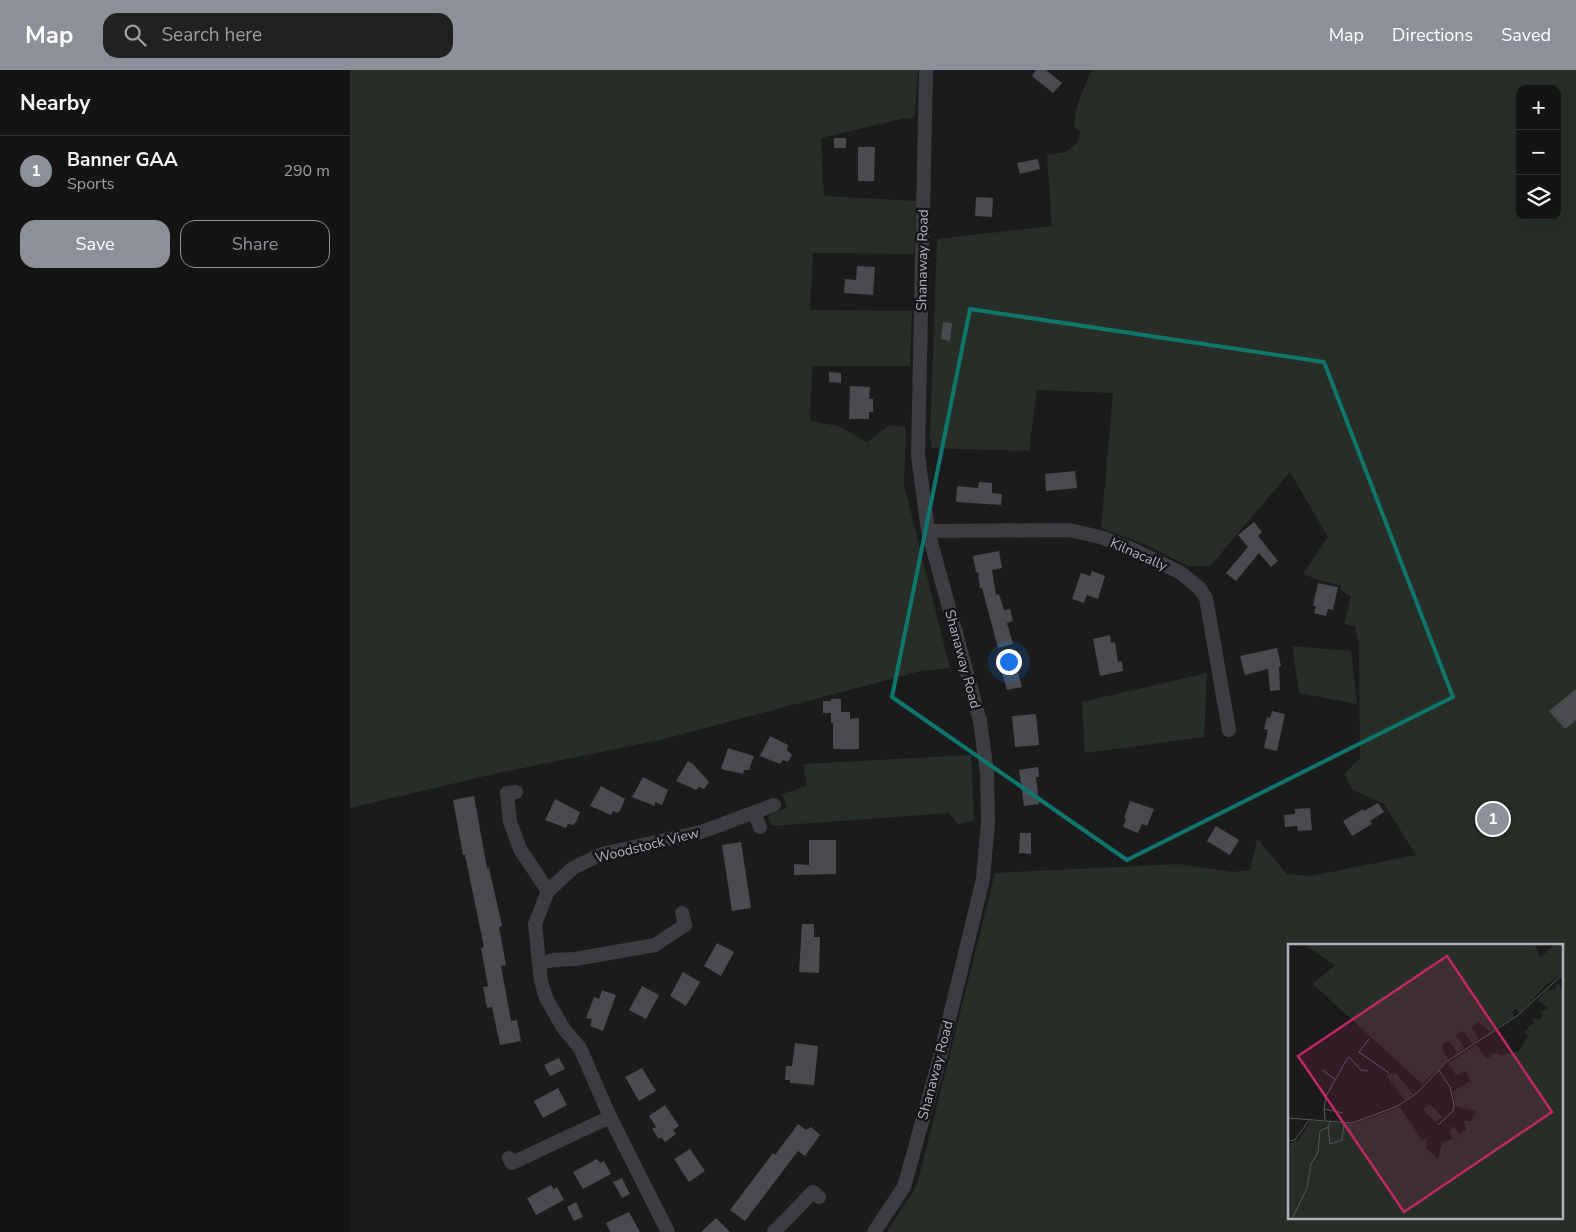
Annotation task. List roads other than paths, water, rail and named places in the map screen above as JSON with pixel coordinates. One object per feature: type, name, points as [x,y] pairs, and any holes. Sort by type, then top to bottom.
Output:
[{"type":"street","name":"Shanaway Road","points":[[874,1232],[904,1187],[940,1056],[982,879],[988,822],[987,772],[980,722],[928,531],[918,455],[926,70]]},
{"type":"street","name":"Kilnacally","points":[[928,531],[1069,530],[1130,548],[1181,573],[1199,588],[1206,598],[1229,730]]},
{"type":"street","points":[[516,792],[507,793],[510,822],[520,849],[548,891]]},
{"type":"street","name":"Woodstock View","points":[[668,1232],[610,1117],[580,1048],[564,1029],[546,998],[538,963],[535,924],[548,891],[573,868],[602,854],[701,832],[774,806]]},
{"type":"street","points":[[754,813],[760,827]]},
{"type":"street","points":[[538,963],[554,960],[575,960],[655,946],[685,925],[682,913]]},
{"type":"street","points":[[509,1158],[512,1163],[610,1117]]},
{"type":"street","points":[[774,1232],[813,1192],[819,1197]]},
{"type":"place","name":"Banner GAA","points":[[1493,819]]}]
